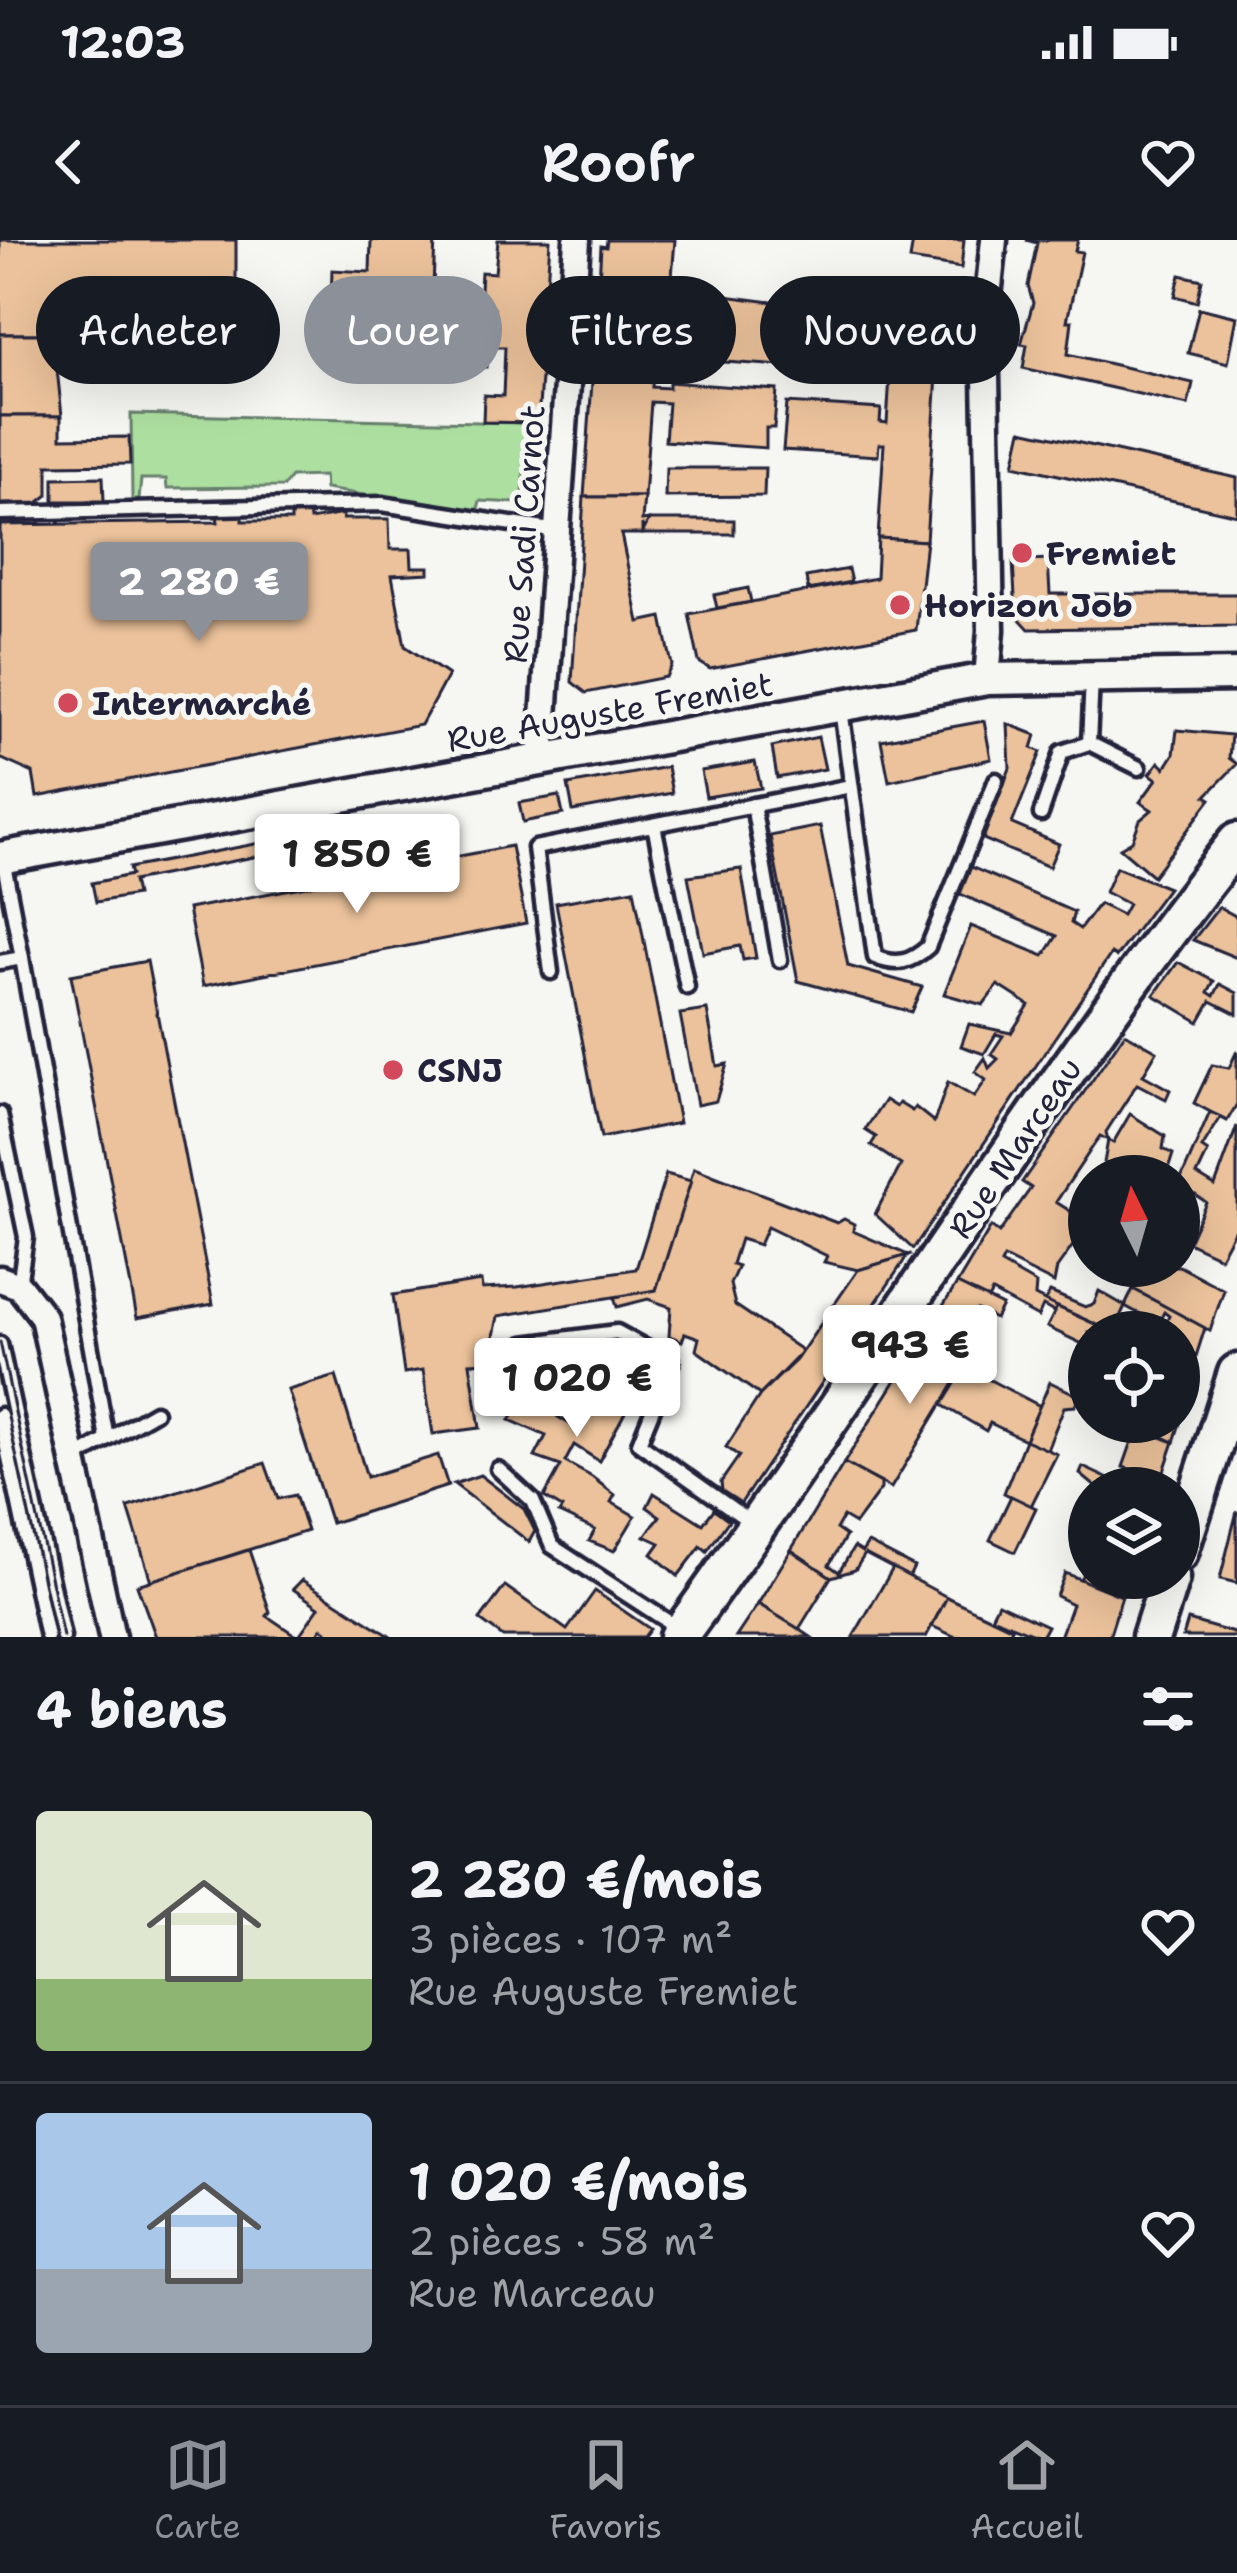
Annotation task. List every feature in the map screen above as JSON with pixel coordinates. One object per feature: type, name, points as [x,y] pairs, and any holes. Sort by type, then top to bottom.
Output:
[{"type":"main road","name":"Rue Marceau","points":[[681,1634],[1115,997],[1237,842]]},
{"type":"main road","points":[[1200,1501],[1227,1435],[1237,1373]]},
{"type":"main road","points":[[1151,1637],[1163,1599]]},
{"type":"street","name":"Rue Sadi Carnot","points":[[541,761],[577,240]]},
{"type":"street","points":[[987,680],[991,630],[985,325],[994,240]]},
{"type":"street","name":"Rue Auguste Fremiet","points":[[1,858],[987,680],[1237,674]]},
{"type":"street","points":[[10,1282],[43,1317],[112,1637]]},
{"type":"lane","points":[[0,513],[382,504],[556,532]]},
{"type":"lane","points":[[1089,743],[1092,677]]},
{"type":"lane","points":[[840,706],[875,957],[892,964],[914,961],[928,947],[996,780]]},
{"type":"lane","points":[[1041,814],[1062,752],[1089,743],[1139,768]]},
{"type":"lane","points":[[551,972],[535,848],[851,786]]},
{"type":"lane","points":[[753,805],[780,960]]},
{"type":"lane","points":[[654,825],[687,987]]},
{"type":"lane","points":[[1,858],[107,1439]]},
{"type":"lane","points":[[0,962],[22,958]]},
{"type":"lane","points":[[0,1114],[26,1237],[10,1282]]},
{"type":"lane","points":[[524,1344],[617,1332],[672,1362],[639,1443],[758,1527]]},
{"type":"lane","points":[[0,1344],[63,1637]]},
{"type":"lane","points":[[71,1461],[155,1412]]},
{"type":"lane","points":[[0,1414],[47,1637]]},
{"type":"lane","points":[[498,1469],[533,1501],[552,1546],[681,1634]]},
{"type":"green space","points":[[131,414],[527,423],[522,513],[517,503],[480,501],[477,512],[325,489],[324,476],[291,477],[283,487],[167,488],[166,479],[141,479],[139,500],[132,500]]},
{"type":"building","points":[[0,240],[236,240],[236,276],[36,276],[36,334],[0,334]]},
{"type":"building","points":[[371,240],[435,240],[433,276],[332,276],[332,270],[370,272]]},
{"type":"building","points":[[498,240],[550,240],[548,276],[526,276],[526,384],[541,384],[538,423],[483,422],[484,395],[503,396],[502,276],[481,276],[481,272],[495,273]]},
{"type":"building","points":[[607,240],[675,240],[672,276],[599,276],[601,246],[606,247]]},
{"type":"building","points":[[913,240],[964,240],[961,268],[910,260]]},
{"type":"building","points":[[1026,240],[1078,240],[1075,251],[1082,252],[1067,321],[1072,321],[1068,354],[1193,383],[1188,405],[1023,368],[1027,345],[1021,344],[1033,303],[1028,286],[1037,243]]},
{"type":"building","points":[[1180,275],[1202,280],[1197,302],[1175,296]]},
{"type":"building","points":[[736,297],[760,300],[760,364],[736,363]]},
{"type":"building","points":[[1199,308],[1237,317],[1228,363],[1188,353]]},
{"type":"building","points":[[0,334],[36,334],[36,384],[59,384],[62,416],[0,416]]},
{"type":"building","points":[[592,384],[777,390],[774,428],[766,428],[766,448],[665,441],[668,403],[651,402],[644,497],[584,497]]},
{"type":"building","points":[[889,384],[936,384],[926,541],[878,538],[884,444],[879,444],[878,456],[783,450],[787,403],[881,409],[880,422],[887,423]]},
{"type":"building","points":[[0,416],[61,416],[61,438],[129,437],[130,464],[48,465],[48,495],[39,502],[39,524],[0,525]]},
{"type":"building","points":[[1022,430],[1237,478],[1237,515],[1014,465]]},
{"type":"building","points":[[666,468],[765,468],[764,496],[665,497]]},
{"type":"building","points":[[103,477],[104,501],[54,501],[54,478]]},
{"type":"building","points":[[584,497],[644,497],[642,521],[649,520],[649,527],[642,526],[642,534],[621,534],[639,622],[662,617],[672,665],[666,677],[586,693],[572,682]]},
{"type":"building","points":[[291,511],[309,511],[310,520],[343,514],[343,519],[389,519],[390,549],[411,549],[412,567],[429,567],[429,573],[392,575],[405,646],[448,675],[421,725],[37,797],[33,773],[0,758],[0,525],[218,522],[217,516],[291,521]]},
{"type":"building","points":[[649,520],[734,520],[734,534],[642,534]]},
{"type":"building","points":[[878,538],[926,541],[916,630],[710,669],[699,662],[689,614],[876,578]]},
{"type":"building","points":[[1048,559],[1050,594],[1237,594],[1237,626],[1029,629],[1016,615],[1013,561]]},
{"type":"building","points":[[848,569],[851,582],[808,590],[806,577]]},
{"type":"building","points":[[748,588],[751,602],[717,608],[714,595]]},
{"type":"building","points":[[984,721],[991,759],[889,781],[881,740]]},
{"type":"building","points":[[1008,724],[1036,735],[1032,748],[1041,752],[1012,824],[1059,844],[1049,867],[983,839],[1010,768]]},
{"type":"building","points":[[1177,730],[1231,735],[1229,758],[1237,764],[1206,796],[1211,799],[1153,876],[1120,848],[1132,841],[1140,820],[1152,810],[1140,802],[1157,779],[1150,774],[1159,762],[1165,768],[1174,754]]},
{"type":"building","points":[[818,737],[825,769],[777,778],[772,747]]},
{"type":"building","points":[[755,762],[761,788],[706,797],[701,771]]},
{"type":"building","points":[[667,767],[672,793],[573,811],[568,785]]},
{"type":"building","points":[[559,796],[563,814],[523,822],[519,803]]},
{"type":"building","points":[[820,826],[848,966],[922,987],[911,1012],[798,981],[770,836]]},
{"type":"building","points":[[266,842],[269,854],[133,881],[136,895],[96,902],[92,883],[131,875],[129,868]]},
{"type":"building","points":[[511,846],[526,923],[203,986],[188,909]]},
{"type":"building","points":[[971,867],[1074,912],[1071,923],[1080,929],[1099,904],[1122,915],[1128,904],[1105,892],[1116,867],[1168,888],[1116,957],[1111,954],[913,1249],[875,1214],[901,1165],[871,1145],[876,1137],[865,1130],[885,1100],[912,1111],[915,1107],[934,1122],[948,1082],[974,1097],[986,1080],[975,1072],[985,1058],[989,1068],[998,1059],[991,1054],[1003,1036],[996,1034],[984,1054],[961,1046],[969,1024],[1011,1033],[1029,1005],[998,985],[983,1005],[944,994],[971,926],[1044,956],[1057,936],[960,894]]},
{"type":"building","points":[[741,869],[756,958],[743,960],[740,946],[703,953],[688,876]]},
{"type":"building","points":[[634,889],[679,1123],[601,1138],[556,903]]},
{"type":"building","points":[[1219,907],[1237,917],[1237,958],[1193,940]]},
{"type":"building","points":[[147,961],[213,1304],[137,1318],[71,975]]},
{"type":"building","points":[[1178,962],[1214,981],[1208,992],[1214,996],[1220,984],[1237,993],[1237,1014],[1211,1001],[1199,1022],[1154,995]]},
{"type":"building","points":[[707,1010],[717,1066],[727,1064],[716,1101],[697,1105],[680,1014]]},
{"type":"building","points":[[1125,1033],[1157,1051],[1143,1075],[1170,1090],[1166,1099],[1137,1084],[1106,1132],[1108,1140],[1100,1136],[1087,1155],[1068,1155],[1068,1184],[1056,1202],[1068,1210],[1068,1253],[1054,1283],[1004,1258],[1001,1264],[1036,1284],[1035,1296],[1057,1307],[1054,1312],[1043,1306],[1038,1317],[992,1292],[988,1299],[957,1284],[991,1227],[999,1233],[1031,1188],[1022,1182]]},
{"type":"building","points":[[1237,1051],[1237,1104],[1227,1121],[1194,1103],[1212,1065],[1229,1068]]},
{"type":"building","points":[[1210,1112],[1221,1117],[1202,1148],[1208,1152],[1200,1169],[1200,1155],[1191,1155]]},
{"type":"building","points":[[1130,1114],[1165,1136],[1163,1149],[1173,1154],[1105,1155],[1108,1140],[1113,1143]]},
{"type":"building","points":[[1237,1126],[1237,1225],[1220,1257],[1200,1248],[1200,1215],[1206,1202],[1200,1198],[1200,1177],[1215,1186]]},
{"type":"building","points":[[694,1168],[837,1223],[844,1219],[854,1224],[853,1231],[908,1255],[858,1270],[824,1262],[827,1256],[767,1227],[759,1245],[740,1239],[732,1264],[738,1266],[730,1284],[735,1305],[803,1351],[760,1395],[696,1350],[699,1338],[685,1333],[682,1341],[669,1336],[671,1307],[648,1299],[617,1307],[614,1297],[656,1290]]},
{"type":"building","points":[[666,1174],[691,1181],[656,1290],[498,1316],[489,1362],[470,1363],[480,1428],[433,1434],[423,1370],[404,1373],[393,1295],[481,1281],[482,1289],[517,1287],[636,1269]]},
{"type":"building","points":[[908,1255],[741,1503],[722,1491],[721,1482],[739,1456],[726,1447],[760,1395],[796,1360],[858,1270]]},
{"type":"building","points":[[1200,1277],[1224,1290],[1210,1331],[1200,1326],[1200,1311],[1173,1311],[1133,1289],[1200,1287]]},
{"type":"building","points":[[957,1284],[1002,1306],[995,1319],[977,1310],[965,1331],[986,1342],[982,1350],[930,1326]]},
{"type":"building","points":[[1133,1289],[1174,1311],[1134,1311],[1125,1306]]},
{"type":"building","points":[[1099,1291],[1125,1306],[1123,1311],[1068,1311],[1045,1301],[1050,1292],[1085,1307],[1094,1304]]},
{"type":"building","points":[[1057,1307],[1068,1312],[1068,1337],[1047,1327]]},
{"type":"building","points":[[930,1326],[976,1347],[891,1488],[844,1463]]},
{"type":"building","points":[[571,1341],[638,1388],[599,1461],[574,1445],[565,1462],[592,1477],[615,1495],[611,1502],[635,1516],[614,1551],[589,1541],[595,1530],[559,1513],[562,1508],[544,1497],[561,1466],[535,1457],[546,1436],[510,1420],[514,1413],[499,1404],[520,1369],[567,1401],[558,1417],[581,1431],[600,1395],[554,1365]]},
{"type":"building","points":[[965,1367],[1040,1406],[1025,1440],[990,1423],[986,1431],[942,1405]]},
{"type":"building","points":[[336,1376],[367,1477],[438,1455],[448,1486],[331,1523],[288,1390]]},
{"type":"building","points":[[1050,1382],[1068,1391],[1068,1407],[1047,1450],[1025,1440]]},
{"type":"building","points":[[1025,1440],[1057,1454],[1031,1506],[1004,1493]]},
{"type":"building","points":[[1131,1443],[1174,1443],[1165,1467],[1123,1467]]},
{"type":"building","points":[[265,1463],[278,1499],[295,1495],[307,1531],[151,1581],[128,1507]]},
{"type":"building","points":[[844,1463],[881,1483],[881,1489],[855,1524],[843,1517],[836,1529],[846,1536],[829,1565],[839,1572],[854,1547],[862,1552],[868,1543],[914,1567],[909,1577],[865,1554],[855,1570],[831,1577],[791,1550]]},
{"type":"building","points":[[480,1475],[524,1509],[535,1531],[529,1542],[454,1484]]},
{"type":"building","points":[[654,1493],[703,1524],[714,1509],[729,1520],[707,1551],[701,1546],[678,1576],[652,1554],[660,1543],[645,1536],[660,1516],[647,1507]]},
{"type":"building","points":[[1011,1496],[1036,1508],[1015,1552],[990,1540]]},
{"type":"building","points":[[1237,1511],[1237,1583],[1220,1579]]},
{"type":"building","points":[[249,1550],[270,1612],[267,1616],[298,1637],[156,1637],[137,1585]]},
{"type":"building","points":[[791,1550],[831,1577],[799,1629],[758,1604]]},
{"type":"building","points":[[893,1568],[947,1597],[926,1637],[853,1637]]},
{"type":"building","points":[[1065,1573],[1068,1599],[1121,1599],[1109,1637],[1060,1637],[1072,1604],[1056,1596]]},
{"type":"building","points":[[302,1580],[390,1637],[335,1637],[322,1628],[316,1637],[298,1637],[319,1607],[293,1589]]},
{"type":"building","points":[[505,1586],[567,1630],[595,1591],[650,1629],[644,1637],[503,1637],[480,1620]]},
{"type":"building","points":[[947,1597],[1012,1628],[1008,1637],[956,1637],[932,1626]]},
{"type":"building","points":[[998,1603],[1047,1626],[1041,1637],[991,1617]]},
{"type":"building","points":[[758,1604],[799,1629],[811,1637],[736,1637]]},
{"type":"building","points":[[1188,1620],[1237,1634],[1237,1637],[1183,1637]]},
{"type":"tram line","points":[[0,1342],[63,1637]]},
{"type":"place","name":"Fremiet","points":[[1022,553]]},
{"type":"place","name":"Horizon Job","points":[[900,605]]},
{"type":"place","name":"Intermarché","points":[[68,703]]},
{"type":"place","name":"CSNJ","points":[[393,1070]]}]
